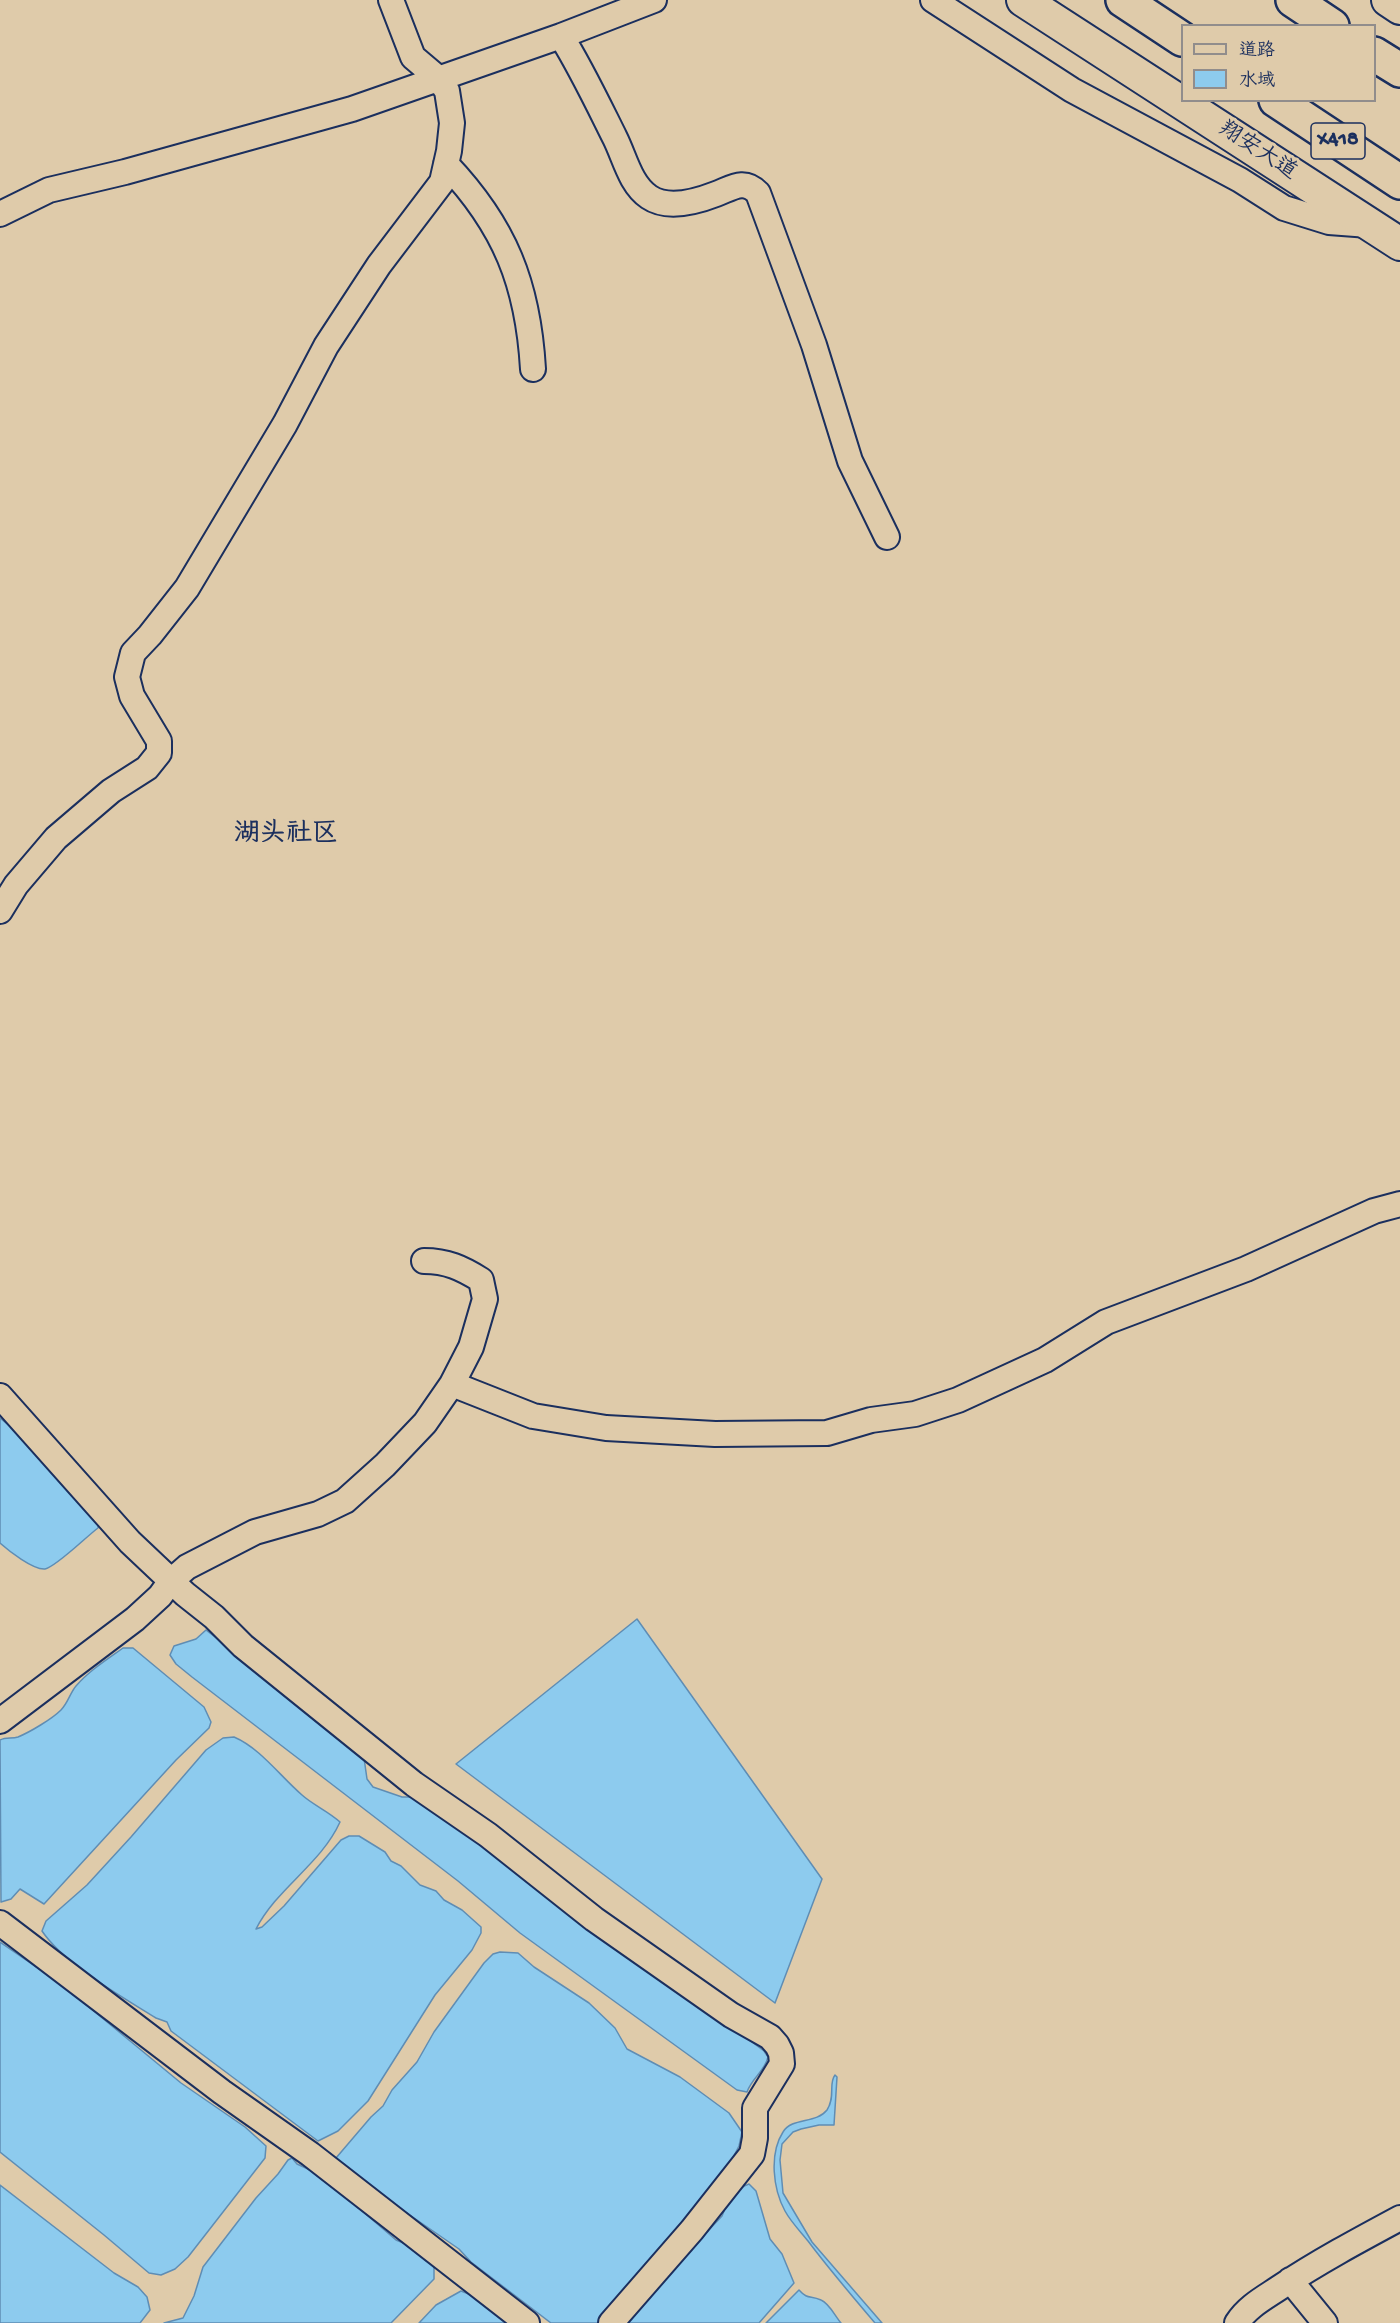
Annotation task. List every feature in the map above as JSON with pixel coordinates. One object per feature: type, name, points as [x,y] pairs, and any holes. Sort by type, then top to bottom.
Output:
[{"type":"highway","points":[[1123,0],[1181,38]]},
{"type":"highway","points":[[1293,0],[1329,24]]},
{"type":"highway","points":[[1376,55],[1400,70]]},
{"type":"highway","name":"X418","points":[[1279,102],[1400,182]]},
{"type":"main road","name":"翔安大道","points":[[1023,0],[1400,244]]},
{"type":"main road","points":[[1388,0],[1400,8]]},
{"type":"street","points":[[0,910],[21,879],[56,838],[111,791],[147,768],[159,753],[159,741],[132,696],[128,677],[133,653],[188,588],[285,424],[326,346],[379,265],[442,182],[452,123],[447,91],[440,79],[413,57],[391,0]]},
{"type":"street","points":[[0,214],[49,190],[125,172],[352,109],[561,36],[654,0]]},
{"type":"street","points":[[933,0],[1072,90],[1240,180],[1284,208],[1329,222],[1371,225]]},
{"type":"street","points":[[561,36],[612,132],[633,180],[649,197],[662,203],[686,203],[717,194],[735,185],[752,187],[758,193],[814,345],[850,461],[887,537]]},
{"type":"street","points":[[446,164],[488,215],[516,269],[523,296],[533,369]]},
{"type":"street","points":[[452,1384],[533,1416],[606,1428],[715,1434],[827,1433],[871,1420],[915,1414],[958,1400],[1045,1360],[1106,1322],[1246,1269],[1374,1211],[1400,1204]]},
{"type":"street","points":[[0,1721],[135,1619],[187,1567],[255,1532],[318,1514],[345,1501],[385,1466],[417,1431],[452,1384],[471,1347],[485,1299],[481,1280],[462,1268],[442,1261],[424,1261]]},
{"type":"street","points":[[0,1396],[130,1542],[243,1646],[414,1784],[488,1835],[594,1919],[731,2015],[770,2037],[777,2045],[781,2053],[782,2064],[754,2108],[755,2138],[752,2154],[692,2230],[611,2323]]},
{"type":"street","points":[[0,1923],[222,2092],[319,2161],[526,2323]]},
{"type":"street","points":[[1237,2323],[1252,2307],[1290,2280],[1339,2250],[1400,2218]]},
{"type":"street","points":[[1290,2280],[1308,2299],[1325,2323]]},
{"type":"water","points":[[0,1418],[99,1522],[98,1528],[64,1557],[45,1569],[28,1563],[0,1543]]},
{"type":"water","points":[[637,1619],[822,1879],[775,2003],[456,1764]]},
{"type":"water","points":[[206,1630],[356,1746],[364,1758],[367,1779],[373,1787],[402,1797],[411,1797],[442,1811],[764,2051],[768,2057],[766,2062],[747,2092],[737,2090],[520,1933],[458,1881],[176,1664],[170,1655],[174,1646],[196,1639]]},
{"type":"water","points":[[123,1648],[133,1648],[204,1707],[211,1722],[209,1728],[176,1760],[44,1904],[20,1889],[11,1899],[1,1902],[0,1740],[18,1737],[57,1714],[81,1681]]},
{"type":"water","points":[[234,1737],[270,1763],[302,1795],[340,1822],[322,1851],[275,1901],[256,1929],[262,1927],[284,1906],[341,1840],[349,1836],[359,1836],[385,1852],[391,1861],[401,1866],[420,1885],[436,1891],[444,1900],[462,1910],[481,1927],[481,1933],[472,1950],[435,1995],[368,2101],[338,2131],[318,2141],[171,2031],[167,2022],[156,2018],[79,1968],[52,1944],[42,1931],[46,1921],[87,1885],[206,1750],[223,1738]]},
{"type":"water","points":[[0,1942],[61,1984],[181,2083],[245,2127],[266,2146],[265,2158],[188,2257],[175,2269],[161,2275],[149,2273],[0,2152]]},
{"type":"water","points":[[518,1953],[534,1967],[589,2003],[615,2028],[627,2049],[680,2077],[729,2113],[742,2132],[739,2146],[729,2165],[599,2323],[551,2323],[471,2262],[459,2249],[362,2182],[336,2158],[383,2106],[392,2090],[417,2062],[434,2032],[484,1963],[493,1954]]},
{"type":"water","points":[[835,2075],[837,2077],[834,2125],[819,2125],[801,2129],[793,2132],[782,2144],[780,2160],[783,2193],[812,2242],[882,2323],[875,2323],[793,2223],[781,2202],[775,2182],[774,2161],[783,2132],[792,2124],[817,2117],[827,2110],[830,2105],[832,2082]]},
{"type":"water","points":[[292,2158],[297,2164],[319,2174],[396,2240],[411,2246],[434,2267],[434,2279],[391,2323],[164,2323],[183,2318],[194,2296],[203,2267],[256,2198]]},
{"type":"water","points":[[749,2184],[756,2191],[770,2239],[782,2254],[794,2283],[759,2323],[625,2323],[722,2216],[729,2201],[736,2193]]},
{"type":"water","points":[[0,2185],[114,2273],[138,2287],[147,2297],[150,2310],[140,2323],[0,2323]]},
{"type":"water","points":[[799,2290],[807,2296],[824,2302],[841,2323],[766,2323]]},
{"type":"water","points":[[461,2291],[474,2296],[508,2323],[419,2323],[436,2305]]},
{"type":"district","name":"湖头社区","points":[[286,836]]}]
